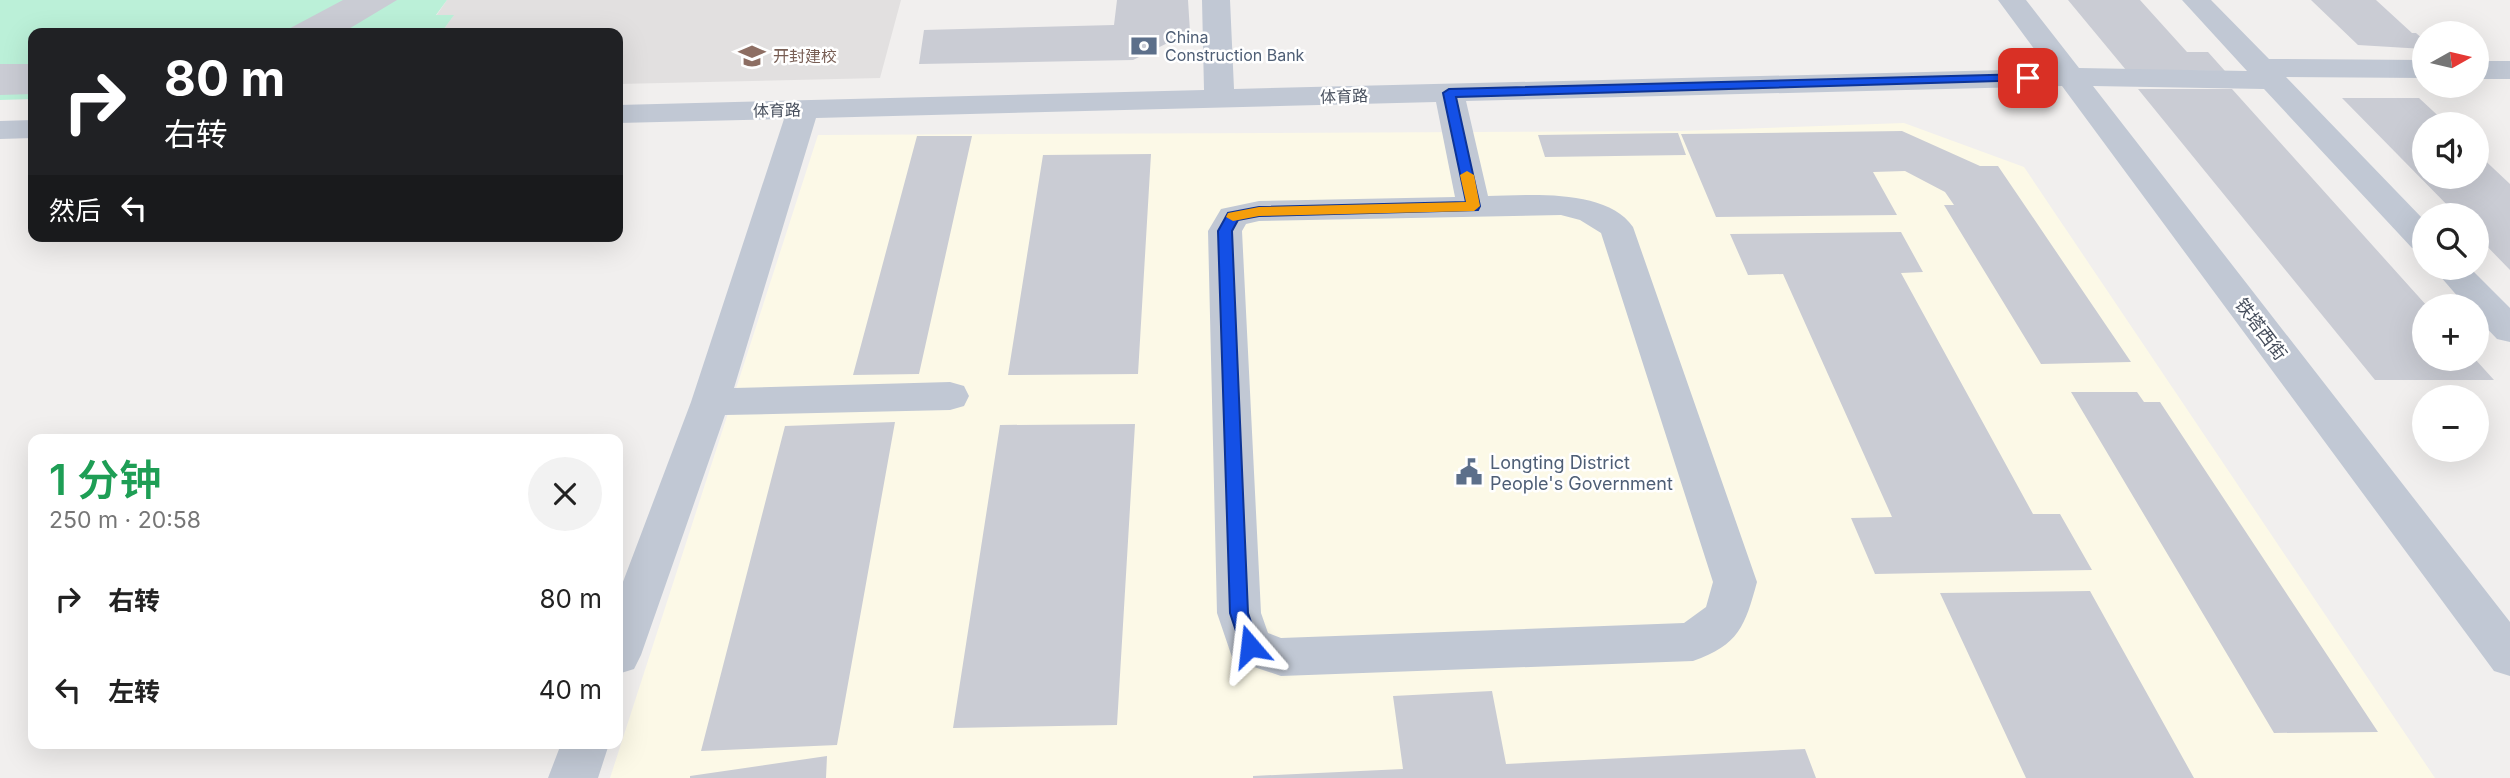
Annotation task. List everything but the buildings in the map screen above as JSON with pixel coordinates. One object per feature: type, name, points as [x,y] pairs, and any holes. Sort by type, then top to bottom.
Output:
[{"type":"street","points":[[1216,0],[1219,99]]},
{"type":"street","name":"铁塔西街","points":[[2012,0],[2510,657]]},
{"type":"street","points":[[2196,0],[2412,227]]},
{"type":"street","name":"体育路","points":[[623,114],[2412,69]]},
{"type":"street","points":[[2489,70],[2510,70]]},
{"type":"street","points":[[1449,93],[1474,206]]},
{"type":"street","points":[[623,641],[710,402],[803,109]]},
{"type":"street","points":[[0,130],[28,129]]},
{"type":"street","points":[[1562,205],[1592,213],[1616,227],[1735,582],[1725,618],[1693,642],[1281,657],[1250,646],[1239,613],[1225,231],[1233,216],[1259,211],[1474,206],[1562,205]]},
{"type":"street","points":[[2462,280],[2510,330]]},
{"type":"street","points":[[710,402],[950,396]]},
{"type":"street","points":[[573,778],[583,749]]},
{"type":"shaded area","name":"开封建校","points":[[447,0],[901,0],[880,78],[623,84],[623,28],[445,28],[453,16],[436,16]]},
{"type":"shaded area","name":"Longting District People's Government","points":[[1904,123],[2024,167],[2435,778],[610,778],[619,749],[623,749],[623,738],[818,135],[1680,131]]},
{"type":"green space","points":[[0,0],[447,0],[436,15],[454,15],[445,28],[28,28],[28,99],[0,100]]},
{"type":"slow traffic","points":[[1233,217],[1259,211],[1474,206],[1467,175]]},
{"type":"place","name":"China Construction Bank","points":[[1144,46]]},
{"type":"place","name":"开封建校","points":[[752,56]]},
{"type":"place","name":"Longting District People's Government","points":[[1469,472]]},
{"type":"route","points":[[1250,646],[1239,613],[1225,231],[1233,216],[1259,211],[1474,206],[1449,93],[2028,78]]}]
